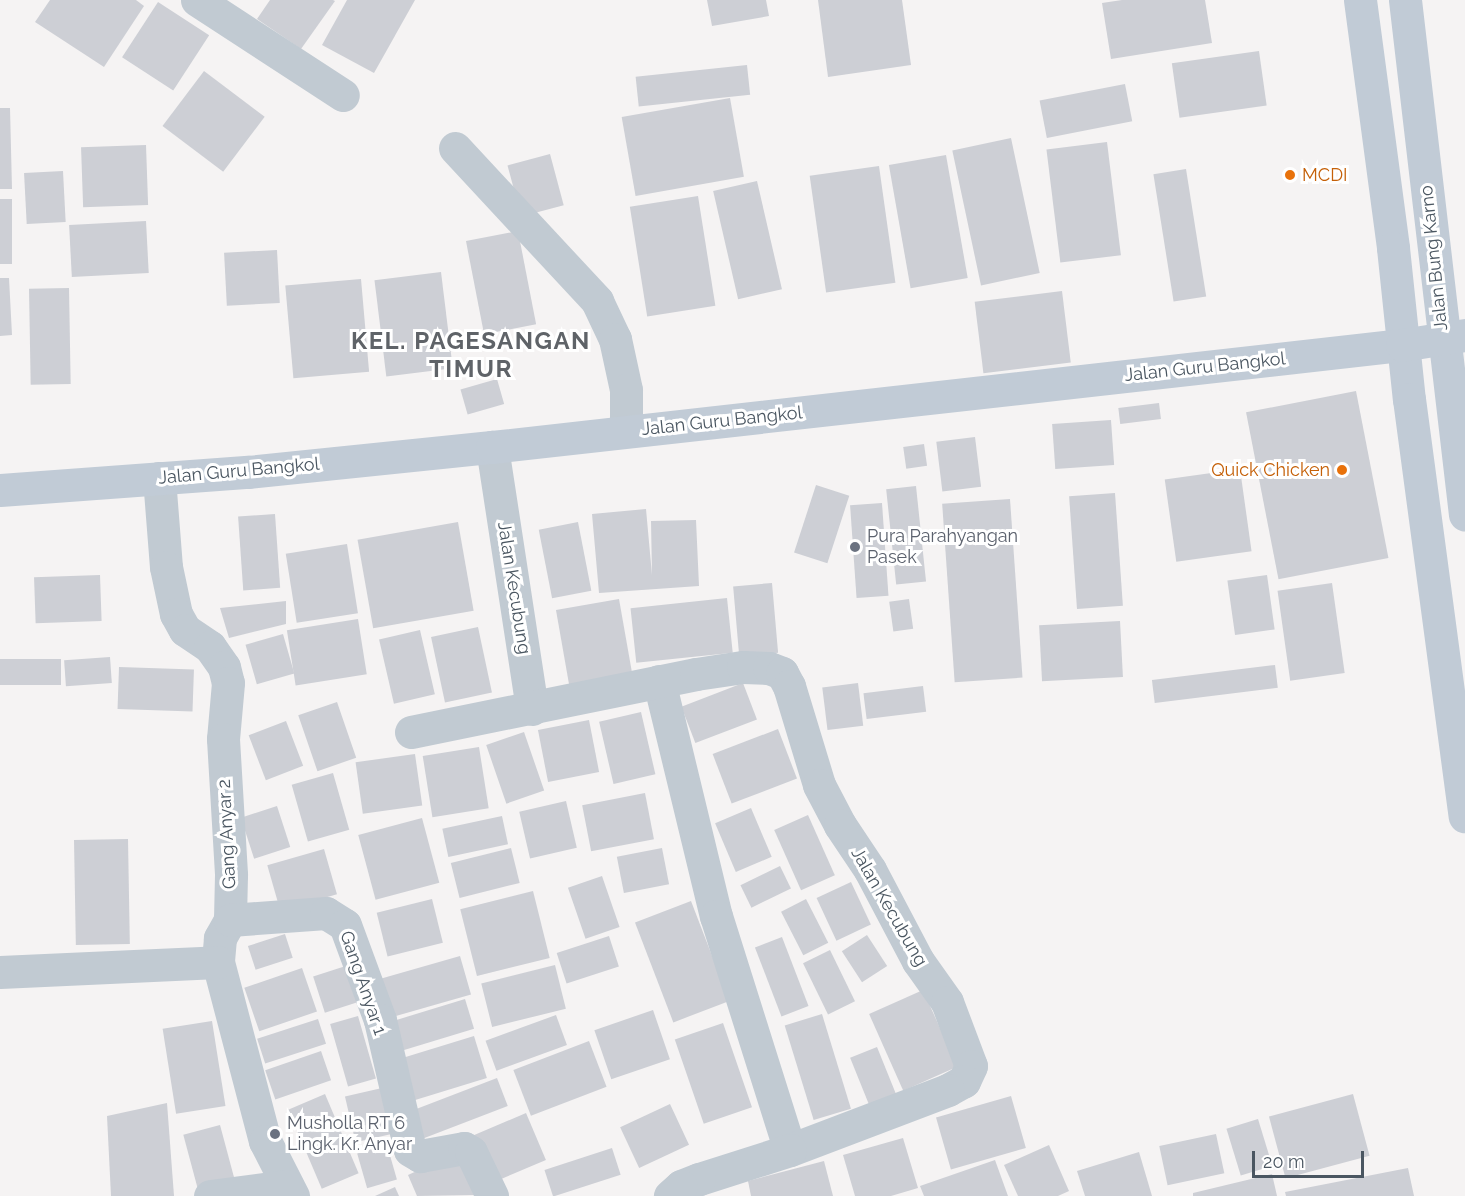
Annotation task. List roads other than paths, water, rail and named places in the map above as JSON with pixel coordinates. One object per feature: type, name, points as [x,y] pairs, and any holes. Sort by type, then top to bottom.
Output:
[{"type":"street","points":[[197,0],[343,95]]},
{"type":"street","points":[[1360,0],[1393,248],[1402,345],[1465,816]]},
{"type":"street","name":"Jalan Bung Karno","points":[[1405,0],[1454,337],[1465,515]]},
{"type":"street","points":[[455,148],[597,301],[615,339],[626,390],[626,431]]},
{"type":"street","name":"Jalan Guru Bangkol","points":[[0,490],[159,478],[492,447],[1402,345],[1454,337]]},
{"type":"street","name":"Jalan Kecubung","points":[[492,447],[532,709],[659,681],[743,667],[769,668],[782,673],[789,686],[819,785],[840,825],[870,870],[918,961],[947,1002],[971,1066],[964,1081],[948,1090],[790,1150],[699,1179],[681,1186],[670,1196]]},
{"type":"street","name":"Gang Anyar 2","points":[[159,478],[166,567],[176,614],[185,630],[210,647],[224,666],[228,683],[223,739],[231,875],[230,920],[220,938],[218,962],[265,1141],[290,1191]]},
{"type":"street","points":[[659,681],[716,916],[790,1150]]},
{"type":"street","points":[[411,732],[532,709]]},
{"type":"street","name":"Gang Anyar 1","points":[[230,920],[326,913],[345,926],[380,1020],[410,1150],[420,1156],[464,1148],[471,1152],[492,1196]]},
{"type":"street","points":[[0,972],[218,962]]},
{"type":"street","points":[[210,1196],[290,1191]]},
{"type":"place","name":"MCDI","points":[[1290,175]]},
{"type":"place","name":"Quick Chicken","points":[[1342,470]]},
{"type":"place","name":"Pura Parahyangan Pasek","points":[[855,547]]},
{"type":"place","name":"Musholla RT 6 Lingk. Kr. Anyar","points":[[275,1134]]},
{"type":"district","name":"KEL. PAGESANGAN TIMUR","points":[[471,355]]}]
